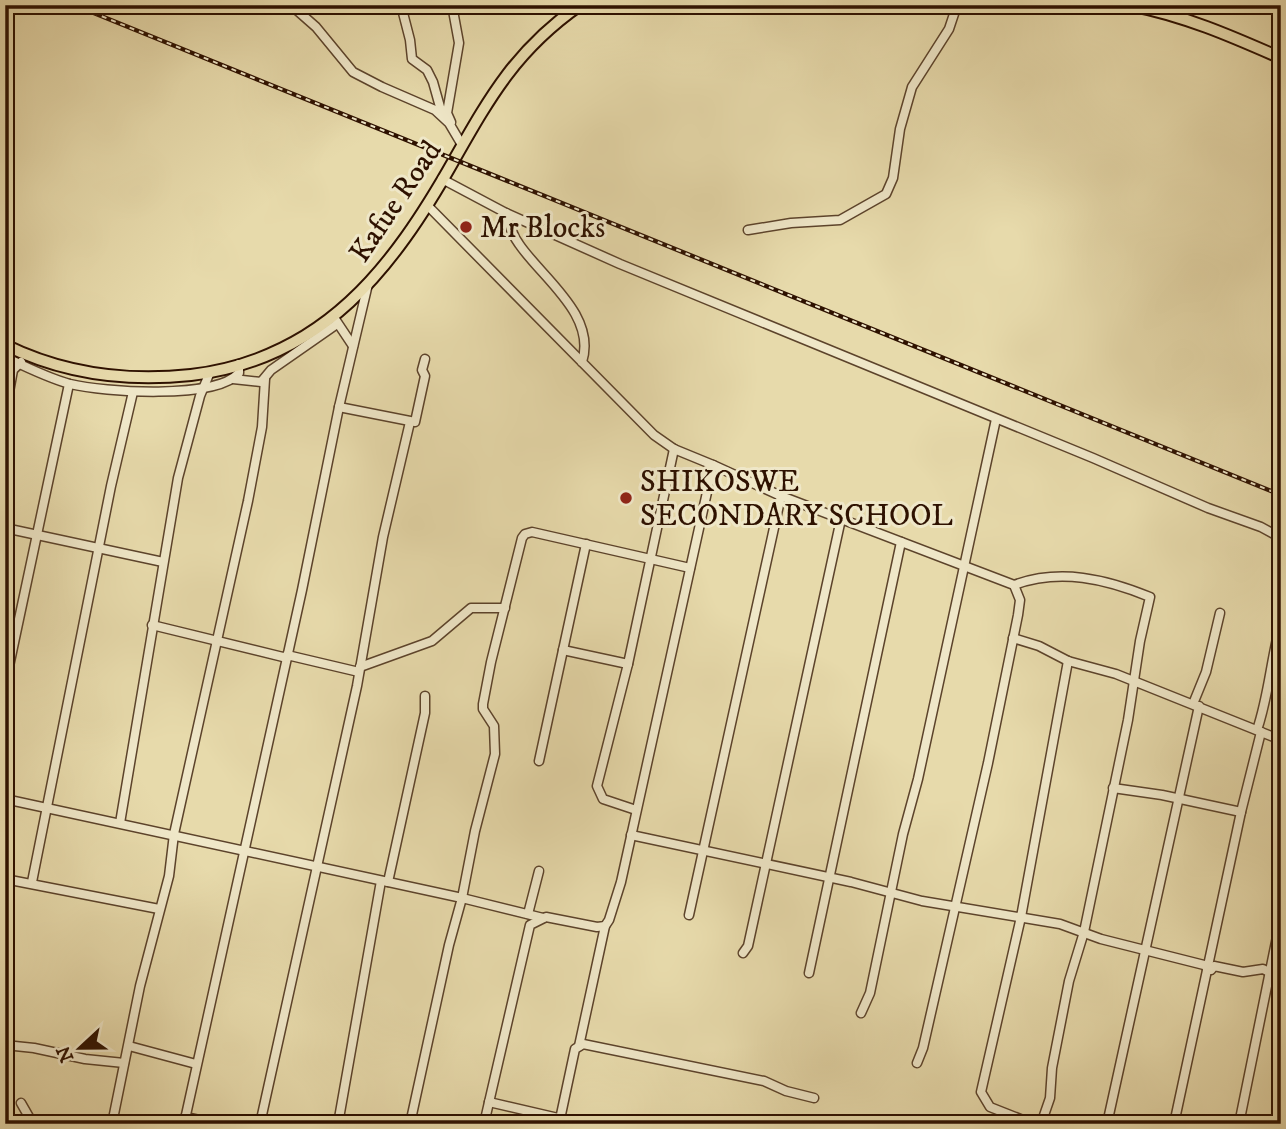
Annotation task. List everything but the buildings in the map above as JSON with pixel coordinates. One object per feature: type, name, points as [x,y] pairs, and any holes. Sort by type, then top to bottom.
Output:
[{"type":"highway","name":"Kafue Road","points":[[5,345],[22,359],[115,377],[153,378],[210,372],[239,364],[293,342],[335,320],[394,256],[442,179],[459,140],[522,55],[551,27],[580,5]]},
{"type":"highway","points":[[1129,5],[1207,26],[1281,58]]},
{"type":"street","points":[[291,5],[316,27],[354,72],[382,88],[442,114]]},
{"type":"street","points":[[401,5],[412,59],[427,70],[442,114],[459,140]]},
{"type":"street","points":[[452,5],[459,43],[447,113],[459,140]]},
{"type":"street","points":[[748,230],[791,223],[840,220],[886,194],[893,178],[900,129],[912,87],[949,29],[957,5]]},
{"type":"street","points":[[442,179],[506,213],[620,264],[1261,527],[1281,538]]},
{"type":"street","points":[[427,205],[646,427],[674,449],[781,496],[1014,585],[1047,576],[1073,576],[1123,586],[1150,597],[1132,682],[1128,720],[1084,932],[1069,981],[1052,1068],[1050,1098],[1041,1124]]},
{"type":"street","points":[[506,213],[520,247],[578,319],[585,345],[582,362]]},
{"type":"street","points":[[218,1124],[184,1120],[287,657],[339,407],[369,284]]},
{"type":"street","points":[[5,357],[22,359],[69,384],[133,392],[202,389],[233,379],[261,382],[271,370],[335,320],[353,346]]},
{"type":"street","points":[[5,414],[13,370],[22,359]]},
{"type":"street","points":[[339,407],[415,422],[425,376],[422,370],[425,359]]},
{"type":"street","points":[[233,379],[239,373],[239,364]]},
{"type":"street","points":[[120,823],[183,453],[202,389],[210,372]]},
{"type":"street","points":[[112,1124],[141,986],[169,876],[174,834],[218,641],[262,427],[265,379]]},
{"type":"street","points":[[5,685],[69,384]]},
{"type":"street","points":[[32,882],[98,548],[133,392]]},
{"type":"street","points":[[861,1013],[870,993],[996,419]]},
{"type":"street","points":[[260,1124],[360,670],[383,537],[410,422]]},
{"type":"street","points":[[636,810],[603,799],[597,786],[628,664],[674,449]]},
{"type":"street","points":[[579,1046],[605,926],[621,882],[713,466]]},
{"type":"street","points":[[689,915],[781,496]]},
{"type":"street","points":[[743,953],[748,946],[841,519]]},
{"type":"street","points":[[5,528],[163,562]]},
{"type":"street","points":[[410,1124],[449,945],[462,898],[474,831],[495,754],[494,726],[483,709],[483,704],[522,538],[525,534],[532,533],[651,557],[690,568]]},
{"type":"street","points":[[809,974],[901,542]]},
{"type":"street","points":[[538,761],[586,544]]},
{"type":"street","points":[[916,1063],[923,1048],[956,906],[1013,638],[1020,600],[1014,585]]},
{"type":"street","points":[[152,625],[287,657],[360,670],[432,640],[471,608],[505,608]]},
{"type":"street","points":[[1107,1124],[1144,949],[1180,800],[1196,705],[1220,613]]},
{"type":"street","points":[[1174,1124],[1266,705],[1273,652],[1281,622]]},
{"type":"street","points":[[1013,638],[1039,646],[1068,661],[1116,674],[1281,740]]},
{"type":"street","points":[[562,650],[628,664]]},
{"type":"street","points":[[1033,1124],[990,1107],[981,1092],[1021,917],[1068,661]]},
{"type":"street","points":[[338,1124],[384,881],[425,713],[425,696]]},
{"type":"street","points":[[1113,788],[1139,790],[1241,812]]},
{"type":"street","points":[[5,799],[174,834],[542,918],[605,926]]},
{"type":"street","points":[[631,835],[703,849],[922,901],[1060,924],[1101,939],[1211,970],[1214,966],[1243,972],[1263,969],[1269,972]]},
{"type":"street","points":[[528,914],[539,871]]},
{"type":"street","points":[[5,879],[32,882],[159,909]]},
{"type":"street","points":[[1239,1124],[1281,916]]},
{"type":"street","points":[[484,1124],[530,925],[542,918]]},
{"type":"street","points":[[560,1121],[575,1049],[587,1044],[722,1072],[814,1098]]},
{"type":"street","points":[[5,1045],[124,1063]]},
{"type":"street","points":[[129,1045],[196,1064]]},
{"type":"street","points":[[489,1102],[560,1121],[584,1124]]},
{"type":"street","points":[[21,1103],[33,1124]]},
{"type":"railway","points":[[74,5],[1281,495]]},
{"type":"place","name":"Mr Blocks","points":[[466,227]]},
{"type":"place","name":"SHIKOSWE SECONDARY SCHOOL","points":[[626,498]]}]
